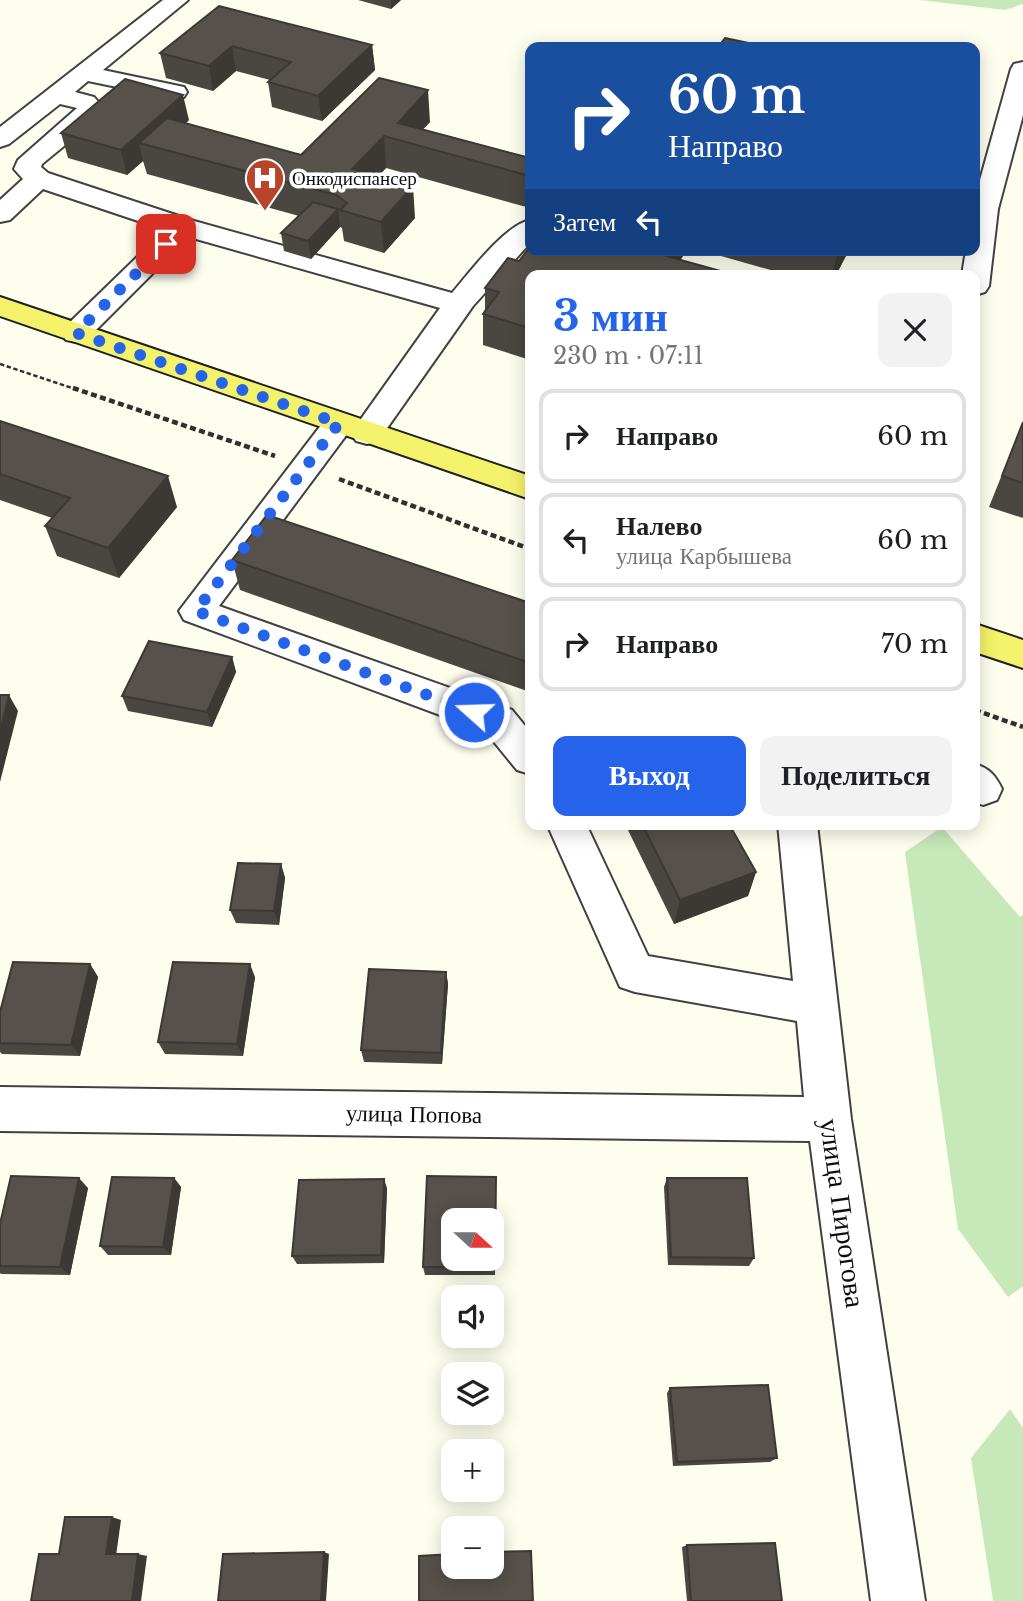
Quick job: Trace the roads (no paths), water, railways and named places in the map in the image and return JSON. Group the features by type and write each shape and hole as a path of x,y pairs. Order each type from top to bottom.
{"main road":[{"path":"0,306 525,486"},
{"path":"980,640 1023,654"}],"street":[{"path":"0,139 177,0"},
{"path":"979,270 985,209 1023,69"},
{"path":"83,73 175,92"},
{"path":"55,96 85,102 90,107 83,118 31,160 27,169 40,179 184,227 458,304"},
{"path":"0,214 40,179"},
{"path":"76,333 184,227"},
{"path":"525,232 506,248 353,428 306,467 196,611 499,721 525,753"},
{"path":"569,830 635,973 818,1005"},
{"name":"улица Пирогова","path":"798,830 829,1119 898,1601"},
{"name":"улица Попова","path":"0,1109 829,1119"}],"place":[{"name":"Онкодиспансер","path":"265,212"}]}
